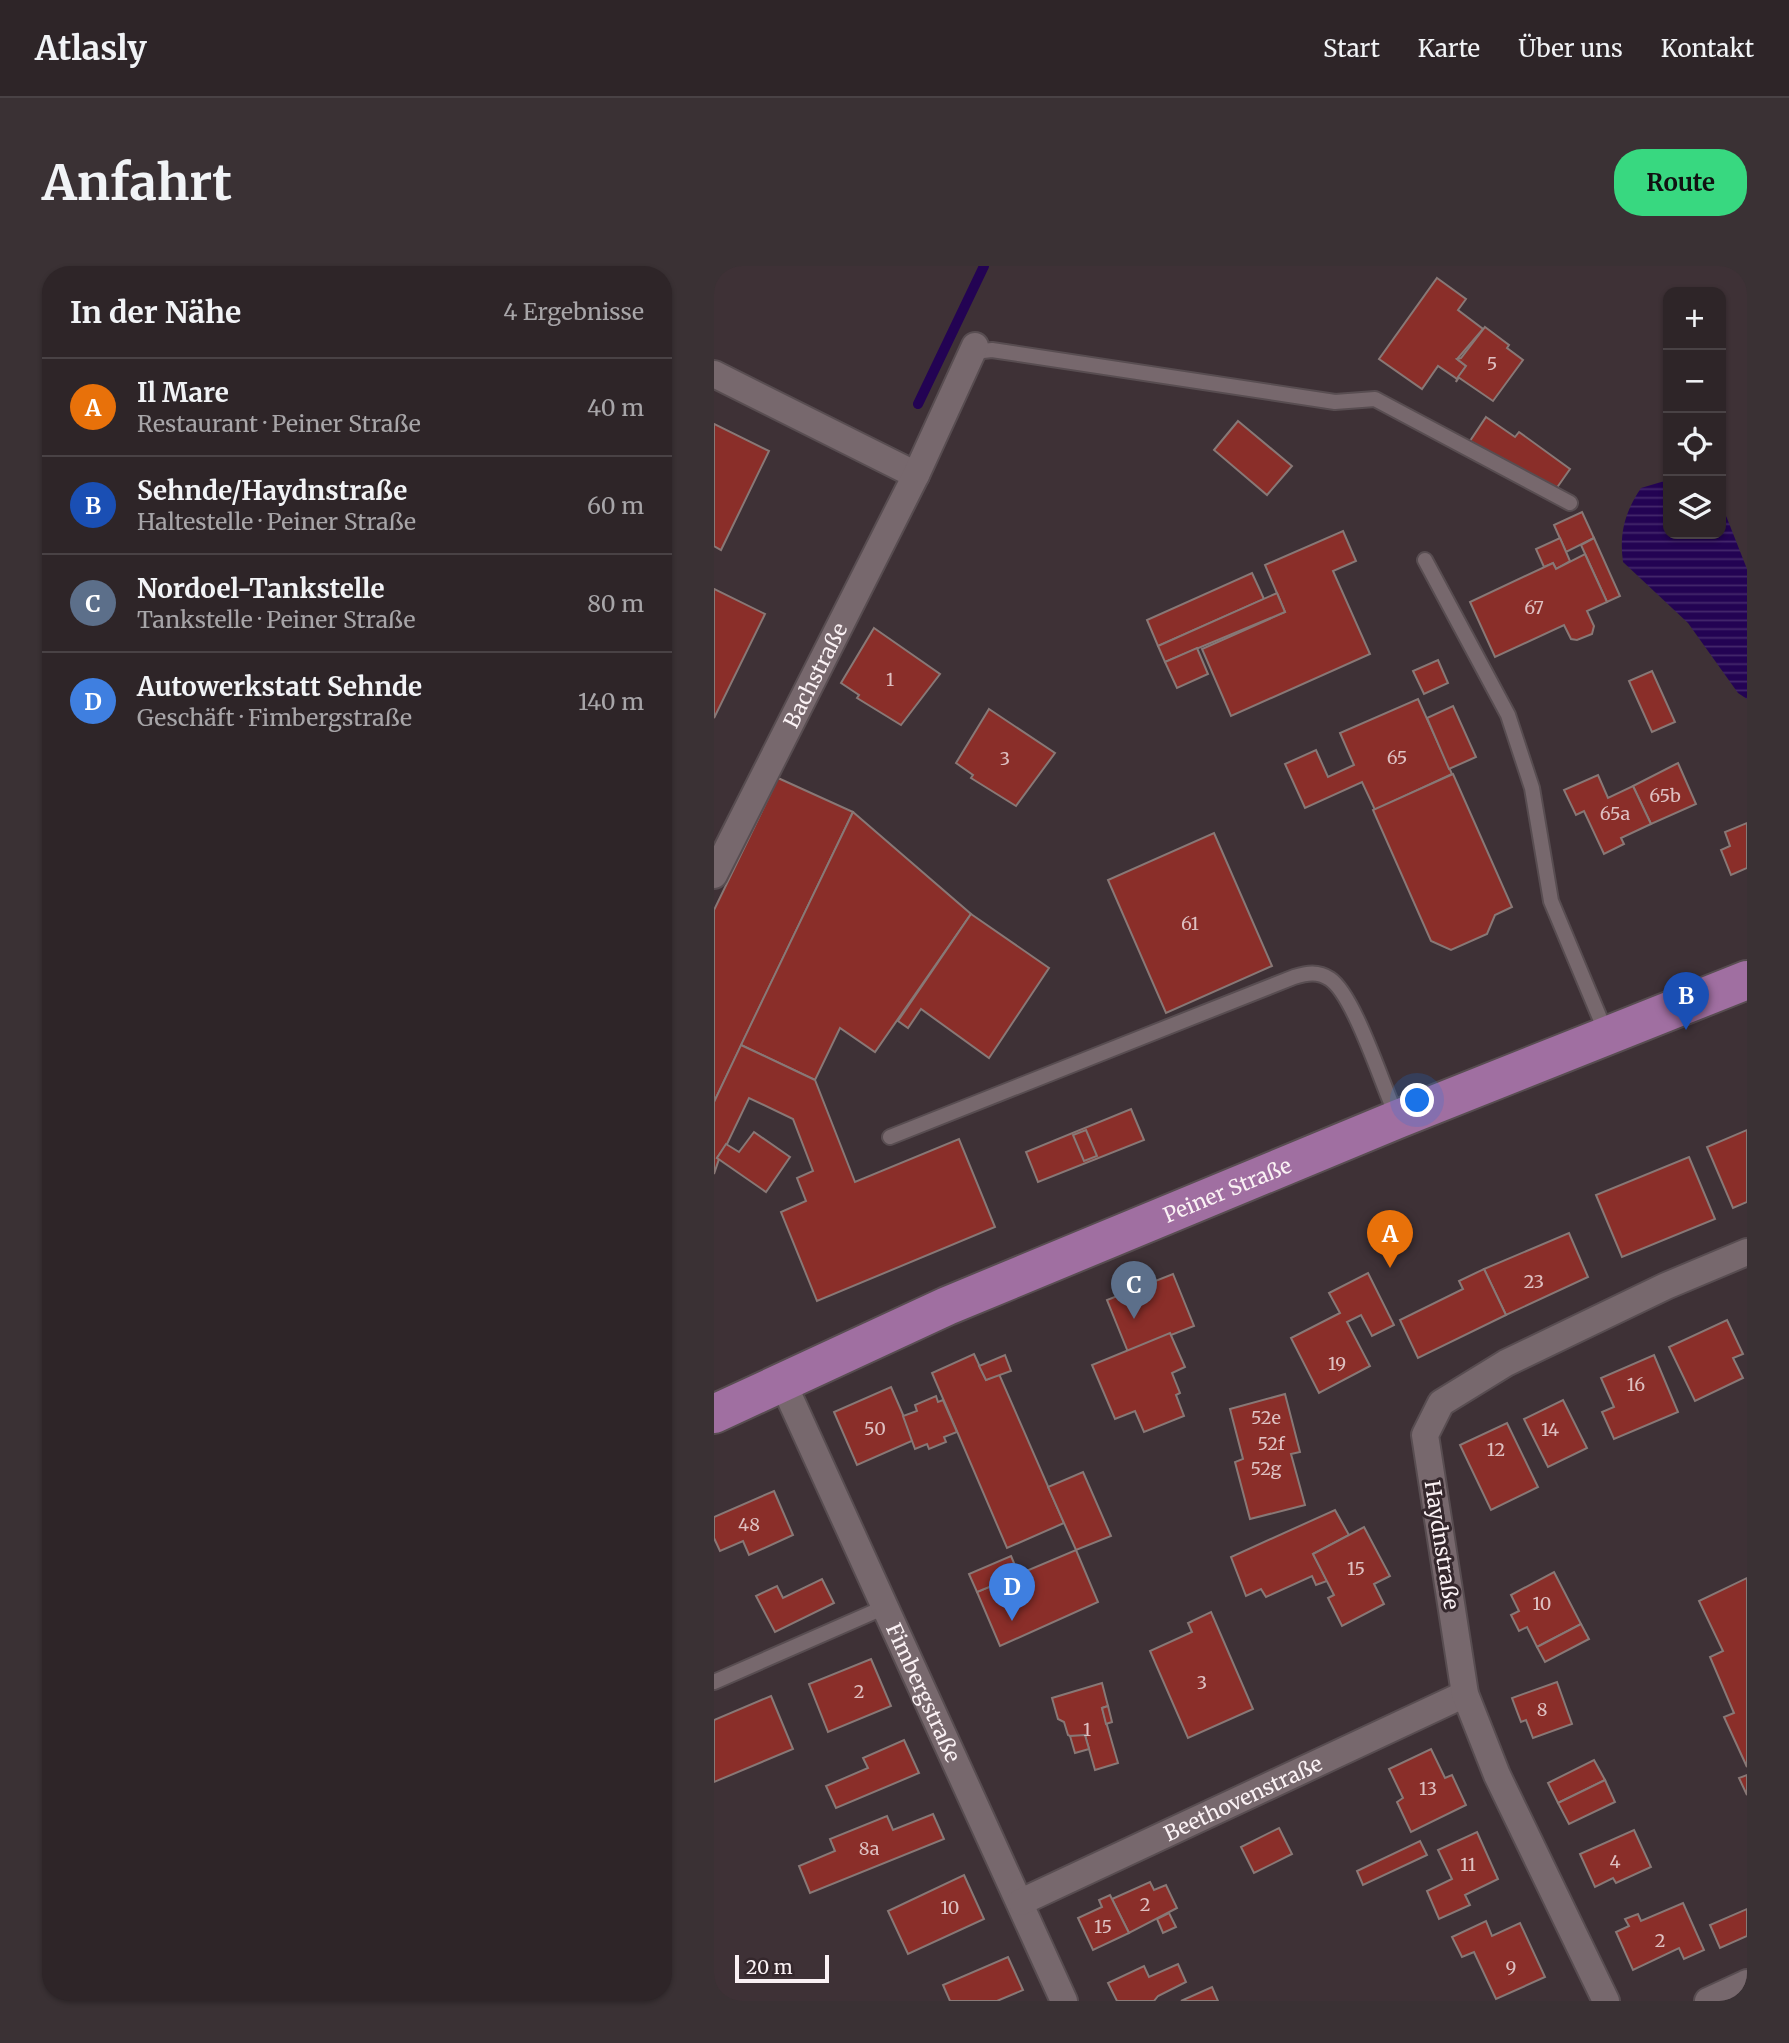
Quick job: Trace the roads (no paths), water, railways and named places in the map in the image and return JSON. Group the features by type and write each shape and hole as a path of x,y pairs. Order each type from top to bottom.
{"main road":[{"name":"Peiner Straße","path":"714,1414 947,1307 1398,1119 1747,979"}],"street":[{"name":"Bachstraße","path":"714,875 916,475 975,349"},
{"path":"714,374 916,475"},
{"name":"Haydnstraße","path":"1606,2001 1497,1775 1465,1694 1425,1435 1441,1403 1506,1363 1666,1286 1747,1252"},
{"name":"Fimbergstraße","path":"783,1383 1064,2001"},
{"name":"Beethovenstraße","path":"1021,1902 1465,1694"},
{"path":"1708,2001 1747,1983"}],"lane":[{"path":"975,349 1335,402 1375,399 1570,503"},
{"path":"1425,560 1508,715 1532,788 1551,901 1607,1035"},
{"path":"891,1137 1294,977 1314,973 1332,981 1346,998 1398,1119"},
{"path":"714,1682 885,1607"}],"waterway":[{"path":"918,404 984,266"}],"place":[{"name":"Sehnde/Haydnstraße","path":"1686,1030"},
{"name":"Il Mare","path":"1390,1268"},
{"name":"Nordoel-Tankstelle","path":"1134,1319"},
{"name":"Autowerkstatt Sehnde","path":"1012,1621"}]}
